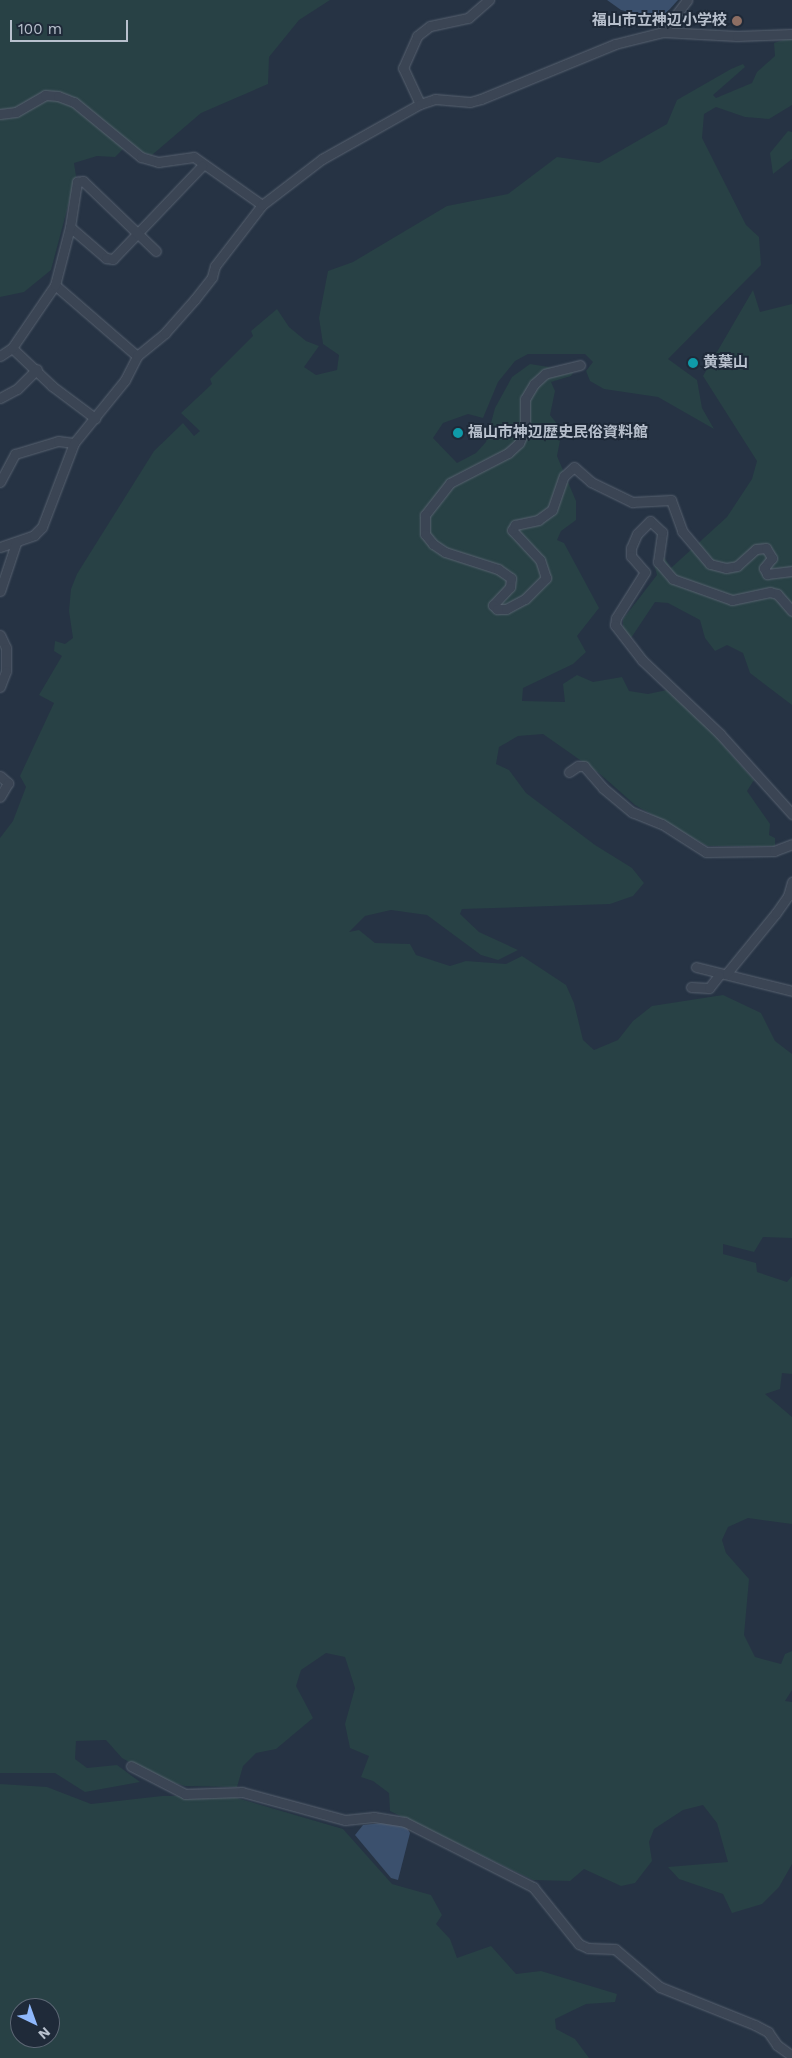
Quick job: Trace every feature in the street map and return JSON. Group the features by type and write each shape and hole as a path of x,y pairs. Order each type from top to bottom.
{"street":[{"path":"420,104 403,68 417,36 430,26 468,18 489,0"},
{"path":"663,32 687,0"},
{"path":"0,547 16,543 38,532 47,519 74,443 125,380 137,356 165,333 195,300 212,277 215,266 262,205 322,159 420,104 435,100 470,102 481,99 615,44 663,32 737,36 792,34"},
{"path":"0,114 16,112 45,95 58,96 74,102 140,157 158,162 189,156 202,166 228,179 262,205"},
{"path":"70,227 106,258 114,259 202,166"},
{"path":"0,356 12,348 54,285 70,227 77,182 82,182 156,251"},
{"path":"54,285 137,356"},
{"path":"12,348 37,369 52,386 95,418"},
{"path":"580,364 545,374 534,384 525,399 525,430 519,443 508,453 450,483 425,514 425,534 433,544 444,552 498,569 511,578 510,587 493,605 497,609 506,609 525,599 546,578 540,560 512,530 515,525 538,520 552,510 564,476 574,467 591,482 632,502 671,500 682,531 710,564 726,568 737,566 756,549 766,548 772,558 764,568 767,574 792,571"},
{"path":"0,398 17,388 37,369"},
{"path":"0,482 14,454 58,441 74,443"},
{"path":"792,611 777,594 770,592 732,600 673,579 658,562 662,532 650,521 636,534 631,548 631,556 645,572 616,618 615,625 616,630 649,668 720,734 792,814"},
{"path":"0,591 16,543"},
{"path":"0,635 6,648 6,670 0,687"},
{"path":"570,772 578,766 584,766 602,788 632,812 662,824 706,852 774,851 792,844"},
{"path":"0,776 8,783 0,797"},
{"path":"692,987 709,988 723,974 776,913 788,896 792,882"},
{"path":"696,967 792,991"},
{"path":"131,1766 185,1794 242,1792 345,1820 374,1817 405,1822 533,1887 579,1944 588,1948 614,1949 660,1987 768,2032 777,2045 792,2056"}],"green space":[{"path":"0,0 330,0 299,20 269,57 268,84 201,113 152,155 140,152 74,101 48,92 13,110 0,111"},
{"path":"792,37 792,105 769,119 745,117 716,107 704,114 702,138 746,225 759,237 761,265 668,359 697,380 702,408 714,429 658,397 604,389 590,381 586,371 593,362 585,354 528,354 515,361 498,382 483,418 468,414 443,423 433,438 457,463 476,453 486,442 495,408 512,377 530,364 574,371 571,376 551,382 555,391 550,415 562,430 557,456 576,501 576,520 561,531 557,540 564,543 599,608 577,636 586,652 573,664 523,688 522,701 565,702 563,684 577,675 593,682 622,677 629,691 648,694 667,690 685,702 754,780 747,791 770,824 769,835 775,838 775,846 707,846 635,805 600,774 543,734 518,736 499,747 496,764 509,770 526,793 595,845 632,868 644,883 633,896 610,904 462,909 460,914 479,932 518,950 498,960 481,955 427,915 391,910 365,916 349,932 359,930 375,943 410,944 416,955 450,966 466,961 506,964 522,956 566,985 574,1003 583,1040 594,1050 618,1040 633,1021 652,1006 723,995 761,1013 775,1041 792,1054 792,1238 763,1237 754,1252 723,1244 723,1254 756,1263 757,1272 787,1282 792,1276 792,1374 782,1373 780,1389 765,1394 792,1417 792,1524 748,1518 728,1527 722,1540 726,1553 749,1579 744,1635 755,1657 781,1664 785,1654 792,1651 792,1690 785,1701 792,1702 792,1864 779,1887 762,1904 732,1913 723,1894 679,1879 668,1867 728,1862 717,1823 703,1805 683,1810 654,1829 649,1842 652,1861 635,1883 621,1886 584,1869 570,1881 533,1880 390,1811 389,1793 373,1781 361,1777 369,1756 350,1748 345,1724 355,1688 345,1657 326,1653 301,1670 296,1686 313,1718 276,1749 256,1753 243,1766 237,1787 185,1786 157,1778 122,1758 106,1740 76,1741 75,1759 87,1768 117,1765 140,1782 85,1792 55,1773 0,1773 0,838 13,821 26,787 20,776 54,703 39,695 62,656 54,651 55,641 65,644 73,638 69,611 71,589 77,574 154,451 183,423 194,436 200,431 181,413 212,384 210,379 253,336 251,331 277,309 289,327 306,341 319,346 304,367 316,375 337,370 339,355 323,344 319,318 328,271 353,262 447,206 508,194 557,157 599,163 667,124 677,100 731,69 743,64 745,67 713,95 716,98 752,83 757,72 775,56 774,43"},
{"path":"45,97 73,104 125,147 115,157 97,156 74,163 76,176 51,270 24,292 0,297 0,116"},
{"path":"788,131 792,132 792,159 773,174 770,153"},
{"path":"753,290 760,312 792,304 792,705 750,673 743,653 727,645 715,651 705,638 700,620 668,603 655,602 631,638 623,630 623,619 657,575 654,564 656,544 671,568 727,517 752,479 757,461 703,376"},
{"path":"0,1784 47,1787 91,1804 162,1796 230,1796 343,1829 392,1884 431,1895 442,1915 436,1924 450,1939 457,1958 491,1946 516,1974 541,1971 617,1994 615,2002 586,2004 555,2019 556,2029 575,2039 589,2058 0,2058"}],"water":[{"path":"607,0 678,0 660,20 621,10"},
{"path":"391,1822 407,1828 410,1833 398,1880 391,1878 355,1835 363,1825"}],"place":[{"name":"福山市立神辺小学校","path":"737,21"},
{"name":"黄葉山","path":"693,363"},
{"name":"福山市神辺歴史民俗資料館","path":"458,433"}]}
